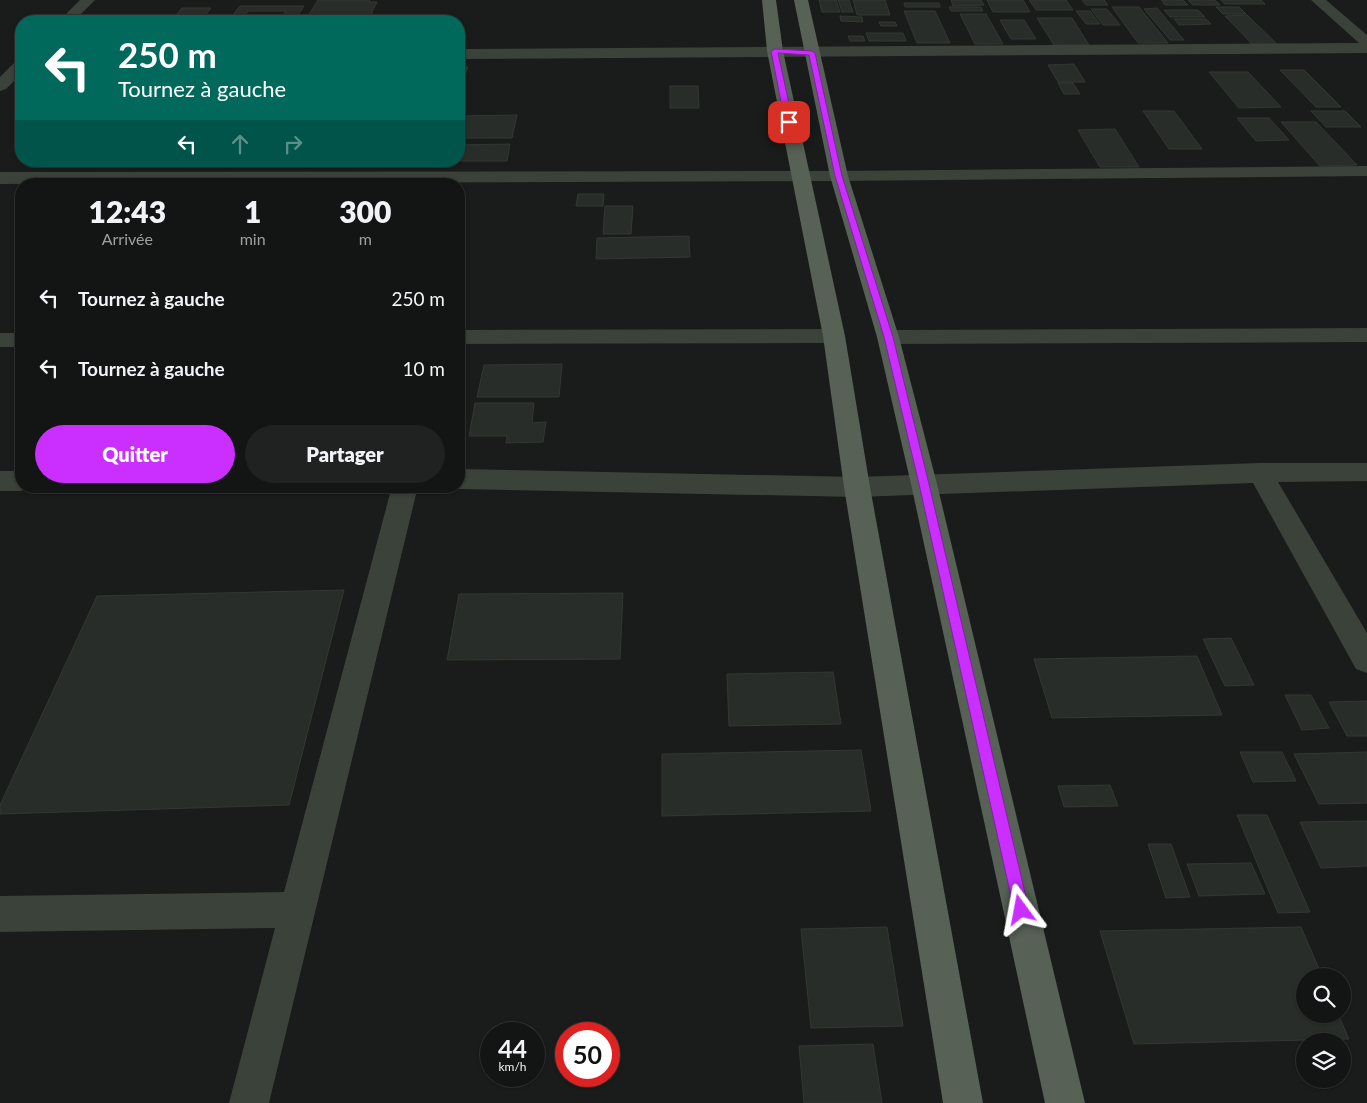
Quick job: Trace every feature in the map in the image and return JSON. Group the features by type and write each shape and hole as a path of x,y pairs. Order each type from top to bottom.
{"main road":[{"path":"770,0 775,51 834,336 857,487 963,1103"},
{"path":"801,0 838,176 888,337 924,484 1065,1103"}],"street":[{"path":"72,15 88,0"},
{"path":"1318,0 1367,43"},
{"path":"465,54 1367,48"},
{"path":"0,86 15,72"},
{"path":"0,178 838,176 1367,171"},
{"path":"888,337 1367,335"},
{"path":"465,338 834,336"},
{"path":"0,340 15,340"},
{"path":"465,479 857,487 1260,473 1367,472"},
{"path":"1260,473 1367,660"},
{"path":"0,481 15,481"},
{"path":"249,1103 403,493"},
{"path":"0,914 298,910"}],"building":[{"path":"318,0 370,0 369,2 377,2 370,15 309,15"},
{"path":"819,0 836,0 840,12 822,12"},
{"path":"838,0 849,0 853,12 842,12"},
{"path":"853,0 885,0 890,15 857,15"},
{"path":"951,0 981,0 984,5 953,6"},
{"path":"987,0 1023,0 1030,12 993,12"},
{"path":"1029,0 1066,0 1073,10 1036,10"},
{"path":"1082,0 1104,0 1108,5 1086,5"},
{"path":"1161,0 1183,0 1188,5 1165,5"},
{"path":"1188,0 1215,0 1220,5 1193,5"},
{"path":"1221,0 1261,0 1265,4 1225,4"},
{"path":"904,3 939,3 940,7 905,7"},
{"path":"240,6 304,6 298,15 283,15 286,11 248,11 245,15 233,15"},
{"path":"949,7 981,7 983,11 951,11"},
{"path":"1112,7 1139,7 1168,43 1138,43"},
{"path":"1216,7 1239,7 1246,14 1223,14"},
{"path":"182,8 211,8 206,15 176,15"},
{"path":"1157,8 1184,40 1170,40 1144,9"},
{"path":"1091,9 1107,9 1120,25 1103,25"},
{"path":"1164,10 1198,10 1205,17 1170,17"},
{"path":"904,11 935,11 950,43 917,43"},
{"path":"1076,11 1090,11 1100,24 1086,24"},
{"path":"960,14 986,14 1003,44 975,44"},
{"path":"1247,15 1277,44 1253,45 1225,16"},
{"path":"840,16 862,17 863,22 841,21"},
{"path":"1037,18 1072,18 1089,45 1054,45"},
{"path":"1174,19 1206,19 1211,24 1179,25"},
{"path":"1000,20 1024,20 1036,39 1011,39"},
{"path":"879,22 895,22 897,26 881,26"},
{"path":"866,33 903,33 906,41 869,41"},
{"path":"848,36 863,36 865,41 850,41"},
{"path":"1074,64 1085,82 1058,82 1048,65"},
{"path":"1280,70 1304,70 1341,107 1316,107"},
{"path":"1209,72 1248,72 1281,107 1239,108"},
{"path":"1058,83 1073,83 1080,94 1064,94"},
{"path":"670,86 698,86 699,108 670,108"},
{"path":"1143,111 1174,111 1202,149 1169,149"},
{"path":"1311,111 1345,111 1361,127 1326,127"},
{"path":"517,115 512,138 465,138 465,116"},
{"path":"1237,118 1269,118 1289,140 1256,141"},
{"path":"1281,122 1316,122 1357,165 1320,166"},
{"path":"1115,129 1139,167 1100,167 1078,130"},
{"path":"510,144 507,161 465,161 465,145"},
{"path":"578,194 604,194 603,206 576,206"},
{"path":"605,206 633,206 631,234 603,234"},
{"path":"689,236 690,257 596,259 597,238"},
{"path":"562,364 559,397 477,397 484,365"},
{"path":"475,403 534,403 532,423 546,422 543,442 506,443 507,436 469,436"},
{"path":"344,590 289,805 0,814 0,805 97,596"},
{"path":"623,593 620,659 447,660 459,594"},
{"path":"1231,638 1254,685 1225,686 1203,639"},
{"path":"1197,656 1222,715 1052,718 1034,659"},
{"path":"833,672 841,724 729,726 727,674"},
{"path":"1285,695 1311,695 1329,728 1302,730"},
{"path":"1367,701 1367,736 1347,736 1329,702"},
{"path":"861,750 871,811 662,816 662,754"},
{"path":"1240,752 1282,752 1296,781 1253,782"},
{"path":"1367,752 1367,803 1319,804 1294,754"},
{"path":"1110,785 1118,806 1064,807 1058,786"},
{"path":"1237,815 1267,815 1310,912 1278,913"},
{"path":"1367,821 1367,866 1321,868 1300,822"},
{"path":"1148,844 1171,844 1190,897 1166,898"},
{"path":"1251,863 1265,894 1199,896 1187,864"},
{"path":"887,927 903,1026 811,1028 801,929"},
{"path":"1301,927 1319,968 1296,968 1296,1023 1342,1023 1346,1033 1296,1033 1296,1040 1134,1044 1100,931"},
{"path":"873,1044 882,1103 804,1103 799,1046"}],"route":[{"path":"789,122 775,51 812,53 838,176 888,337 924,484 1021,910"}]}
